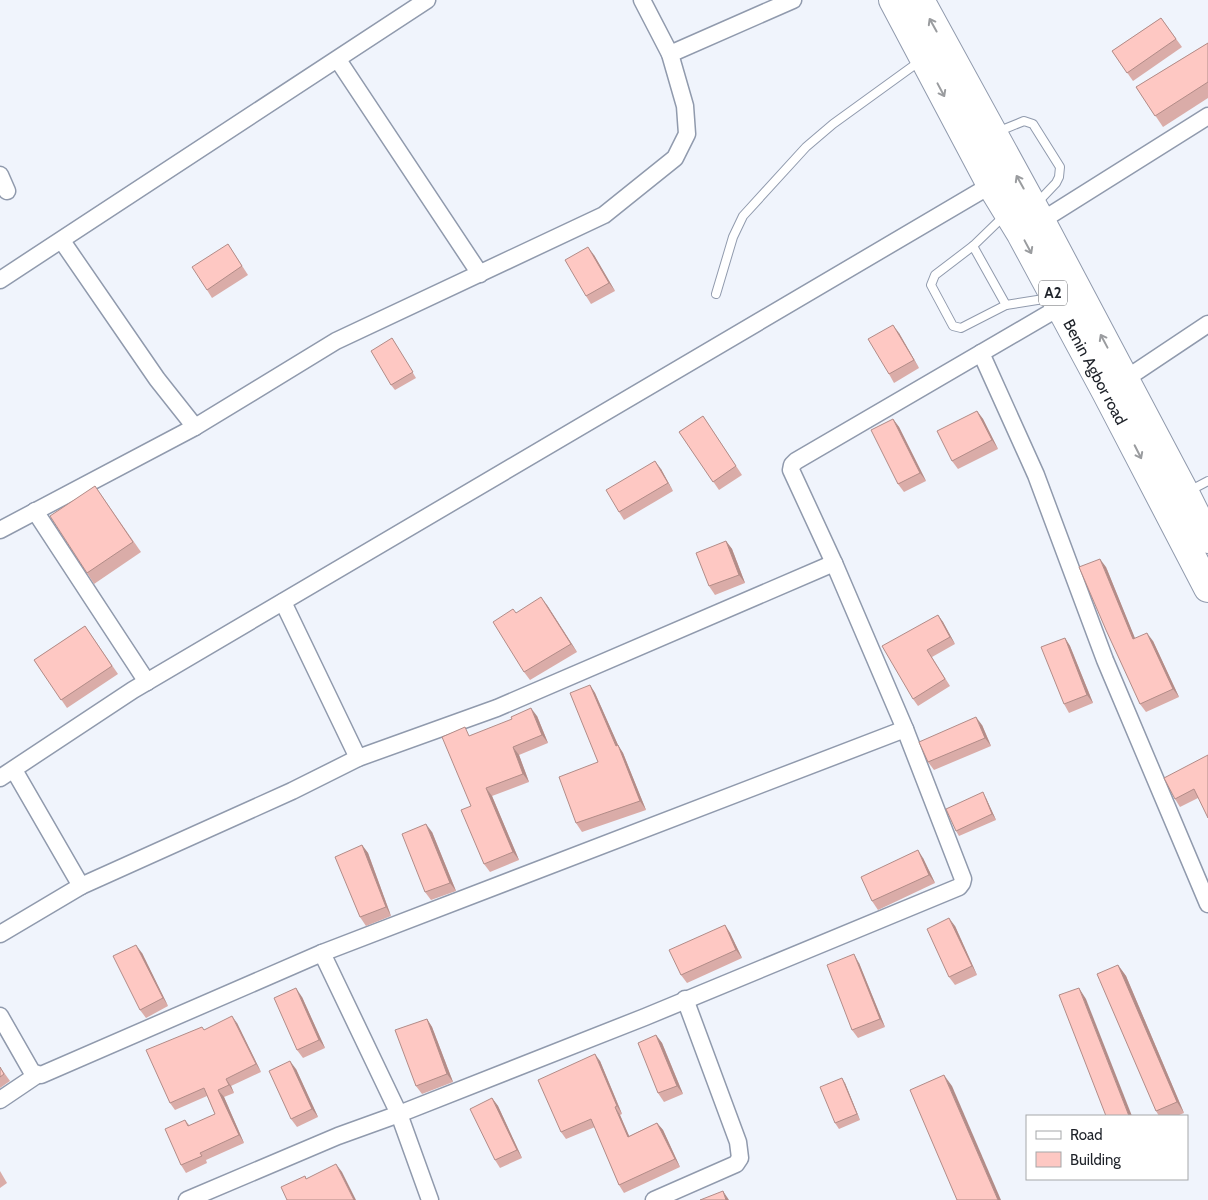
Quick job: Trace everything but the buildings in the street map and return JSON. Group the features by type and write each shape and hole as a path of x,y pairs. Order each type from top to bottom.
{"highway":[{"name":"Benin Agbor road","path":"893,0 992,185 1028,214 1124,380 1197,487 1207,537"},
{"name":"Benin Agbor road","path":"920,0 993,134 1028,214 1058,302 1208,588"}],"street":[{"path":"0,280 427,0"},
{"path":"0,530 195,427 336,341 604,214 676,158 687,134 685,106 670,54 642,0"},
{"path":"670,54 793,0"},
{"path":"338,60 480,274"},
{"path":"1028,214 1208,116"},
{"path":"0,175 7,191"},
{"path":"81,886 7,774 146,682 992,185"},
{"path":"62,241 157,379 195,427"},
{"path":"187,1200 338,1136 399,1114 685,1000 959,887 963,879 905,728 834,563 791,470 792,465 796,461 981,353 1058,302"},
{"path":"1124,380 1208,324"},
{"path":"981,353 1036,475 1105,660 1208,904"},
{"path":"35,511 146,682"},
{"path":"0,934 81,886 292,791 358,758 497,708 834,563"},
{"path":"284,602 358,758"},
{"path":"0,1100 37,1075 41,1075 322,953 905,728"},
{"path":"322,953 399,1114 430,1200"},
{"path":"654,1200 736,1164 740,1158 738,1142 685,1000"},
{"path":"0,1016 32,1072 37,1075"}],"lane":[{"path":"716,294 733,236 743,216 806,147 833,124 924,58"},
{"path":"993,134 1024,121 1034,124 1060,167 1059,177 1056,183 1028,214 973,246 935,275 931,285 953,326 961,328 1006,305 1058,302"},
{"path":"973,246 1006,305"}]}
